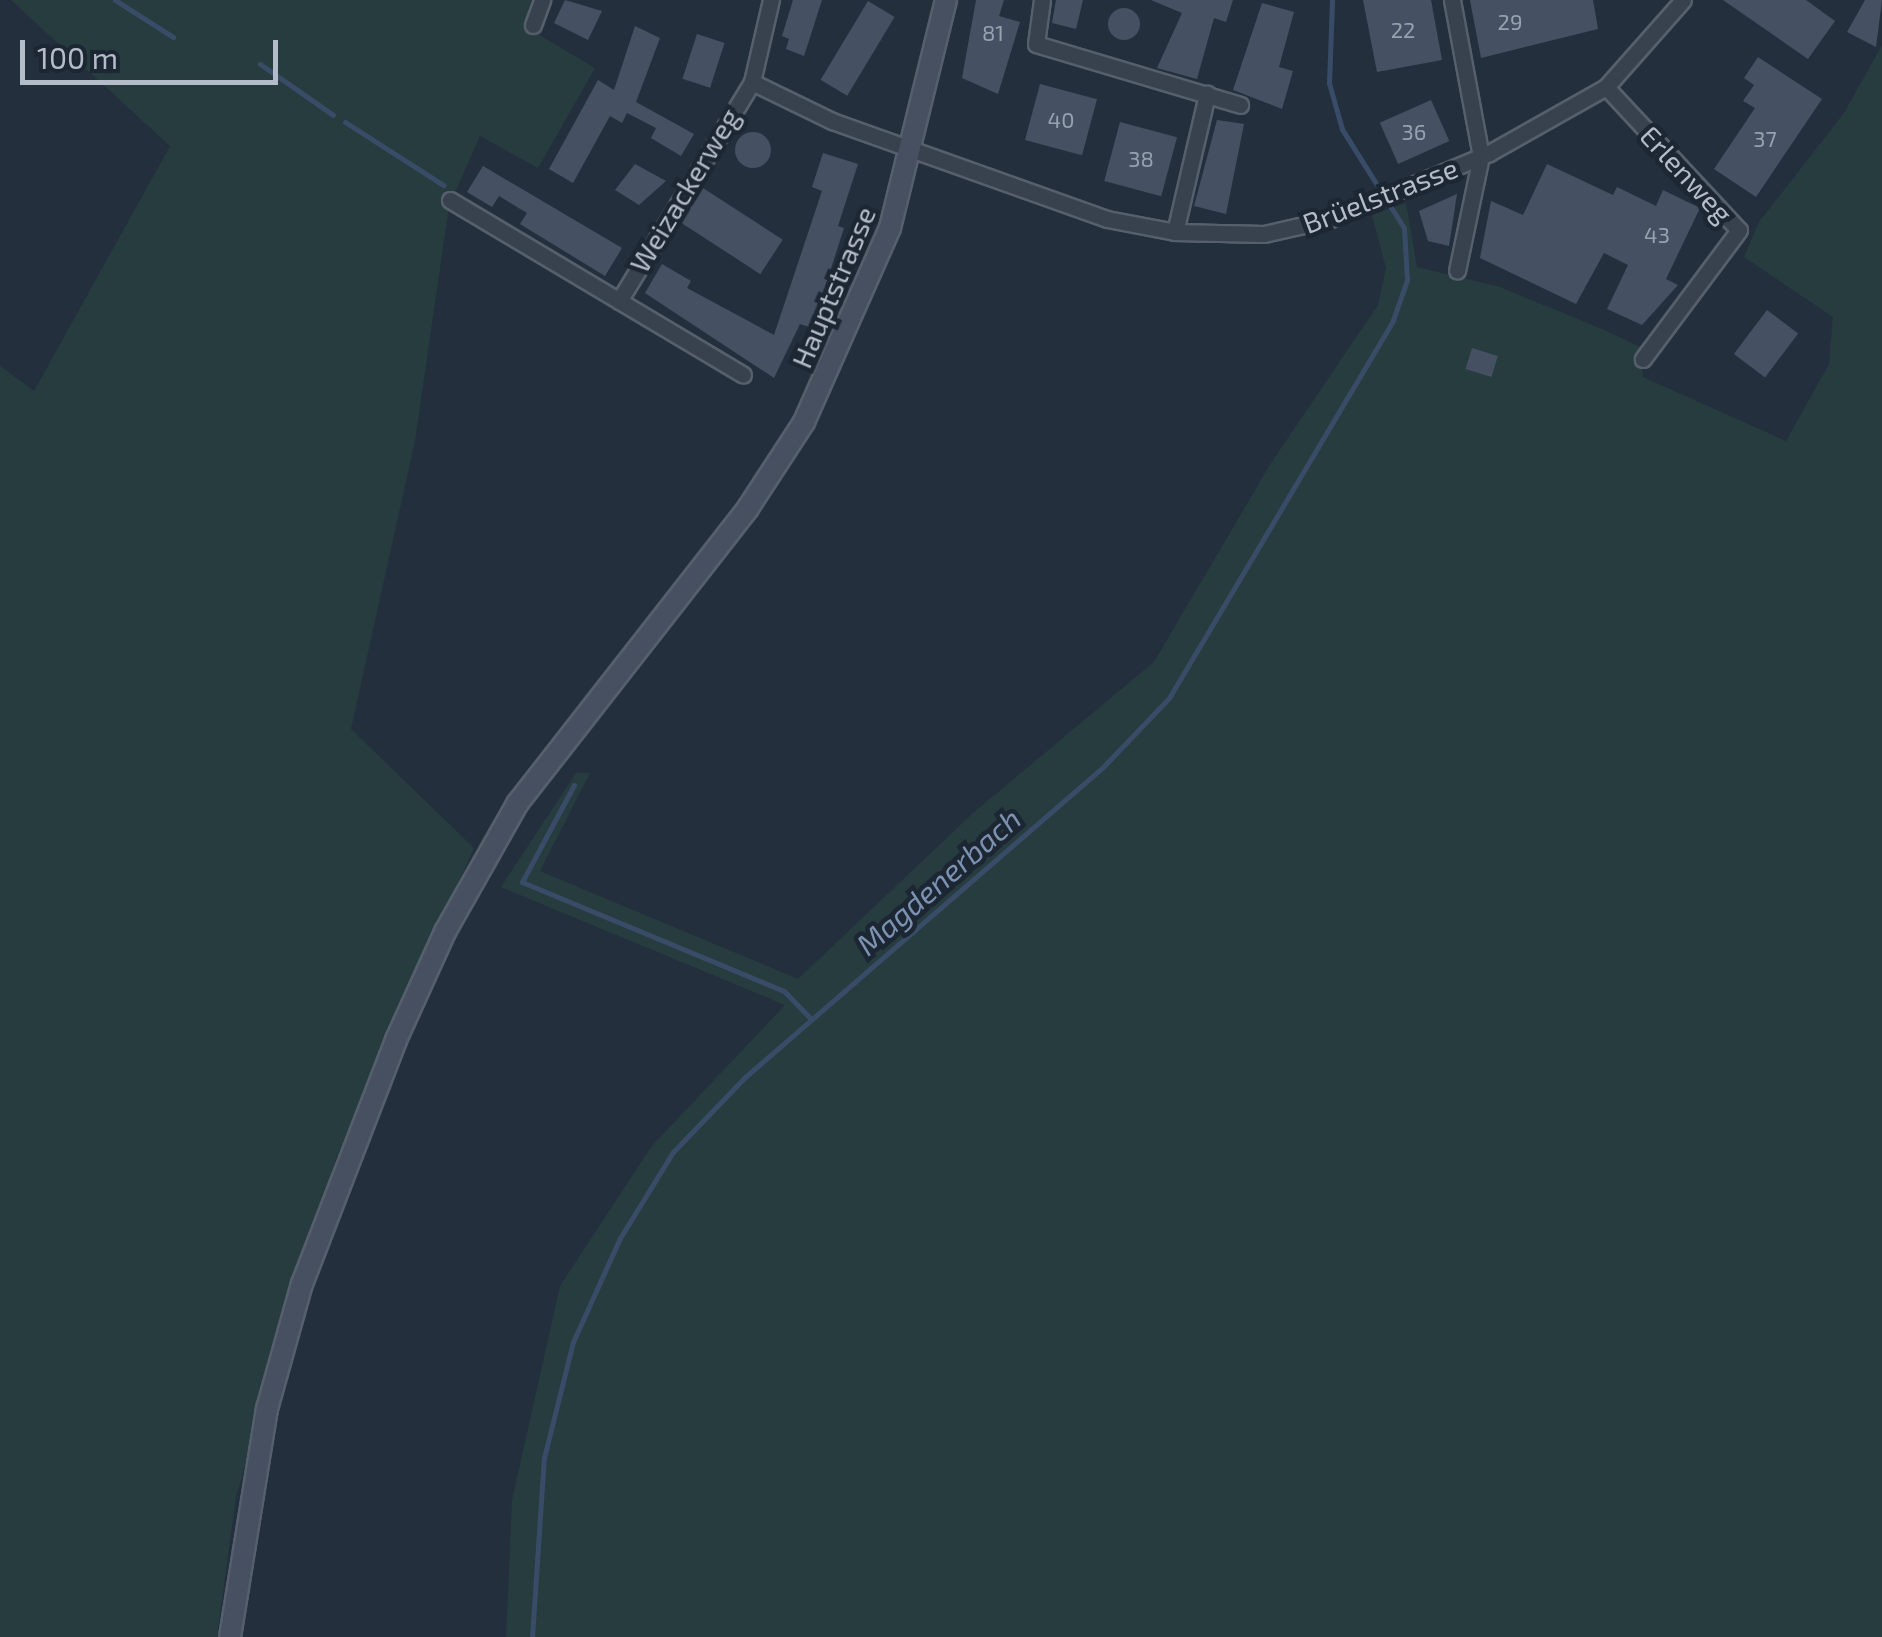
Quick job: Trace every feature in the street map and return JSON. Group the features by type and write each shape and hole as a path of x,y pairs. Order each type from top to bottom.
{"main road":[{"name":"Hauptstrasse","path":"230,1637 267,1410 302,1284 396,1040 444,932 518,804 704,566 804,422 866,290 913,150 946,0"}],"street":[{"path":"533,25 542,0"},
{"name":"Weizackerweg","path":"619,301 752,82 771,0"},
{"path":"1042,0 1036,44 1240,105"},
{"path":"1452,0 1482,156 1457,271"},
{"name":"Brüelstrasse","path":"913,150 1107,219 1175,232 1264,234 1369,204 1482,156 1606,87 1683,0"},
{"name":"Weizackerweg","path":"752,82 913,150"},
{"name":"Erlenweg","path":"1606,87 1739,230 1642,359"},
{"path":"1175,232 1207,94"},
{"name":"Weizackerweg","path":"450,200 744,375"}],"green space":[{"path":"11,0 531,0 524,26 595,68 538,168 480,136 449,206 415,441 351,729 474,848 335,1161 236,1497 217,1637 0,1637 0,366 34,391 170,146"},
{"path":"1882,45 1882,1637 506,1637 512,1500 560,1286 651,1147 785,1005 501,887 576,773 590,773 540,871 798,979 973,813 1154,662 1271,463 1378,305 1386,268 1372,215 1406,203 1417,267 1500,287 1602,329 1640,347 1643,377 1786,441 1829,364 1833,317 1744,257 1759,222 1844,113"}],"building":[{"path":"565,0 602,11 588,40 554,23"},
{"path":"793,0 822,0 804,56 786,49 789,39 782,36"},
{"path":"976,0 1004,0 999,16 1020,22 998,94 962,78"},
{"path":"1056,0 1083,0 1076,29 1052,23"},
{"path":"1151,0 1233,0 1226,22 1214,18 1197,79 1157,68 1182,13"},
{"path":"1363,0 1431,0 1442,60 1377,72"},
{"path":"1470,0 1593,0 1598,29 1481,58"},
{"path":"1723,0 1806,0 1835,21 1808,59"},
{"path":"1865,0 1882,0 1876,47 1847,32"},
{"path":"868,1 895,17 847,96 821,80"},
{"path":"1262,3 1294,12 1279,67 1293,71 1282,109 1233,90"},
{"path":"1124,8 1135,13 1140,24 1135,35 1124,40 1113,35 1108,24 1113,13"},
{"path":"635,26 660,38 636,102 694,134 681,156 651,138 656,128 627,113 622,123 610,116 573,183 549,169 598,80 614,90"},
{"path":"697,34 725,43 710,88 682,79"},
{"path":"1758,57 1822,99 1756,197 1714,169 1755,108 1743,101 1754,85 1744,78"},
{"path":"1040,84 1097,99 1082,155 1025,140"},
{"path":"1431,100 1449,141 1398,164 1380,123"},
{"path":"1217,120 1244,124 1226,214 1194,206"},
{"path":"1120,122 1177,137 1161,196 1104,181"},
{"path":"753,132 766,137 771,150 766,163 753,168 740,163 735,150 740,137"},
{"path":"823,153 858,164 838,226 844,228 812,328 800,324 774,378 645,293 662,264 691,281 687,288 774,335 822,191 812,187"},
{"path":"635,164 666,181 639,205 615,190"},
{"path":"1547,164 1613,195 1617,187 1656,206 1663,190 1700,208 1666,279 1678,285 1642,325 1607,309 1628,265 1604,253 1576,304 1480,258 1491,201 1523,215"},
{"path":"483,166 622,248 605,276 520,224 527,213 499,196 492,207 467,192"},
{"path":"703,188 783,240 760,274 681,222"},
{"path":"1457,194 1449,246 1428,241 1419,211"},
{"path":"1767,310 1798,333 1765,377 1734,354"},
{"path":"1472,348 1498,356 1491,377 1466,369"}],"waterway":[{"path":"115,0 173,37"},
{"name":"Magdenerbach","path":"532,1637 544,1458 573,1342 620,1238 673,1152 744,1078 1104,766 1169,698 1393,320 1407,280 1404,228 1342,129 1329,83 1332,0"},
{"path":"260,64 333,115"},
{"path":"345,122 443,185"},
{"path":"574,785 522,882 784,991 811,1019"}]}
